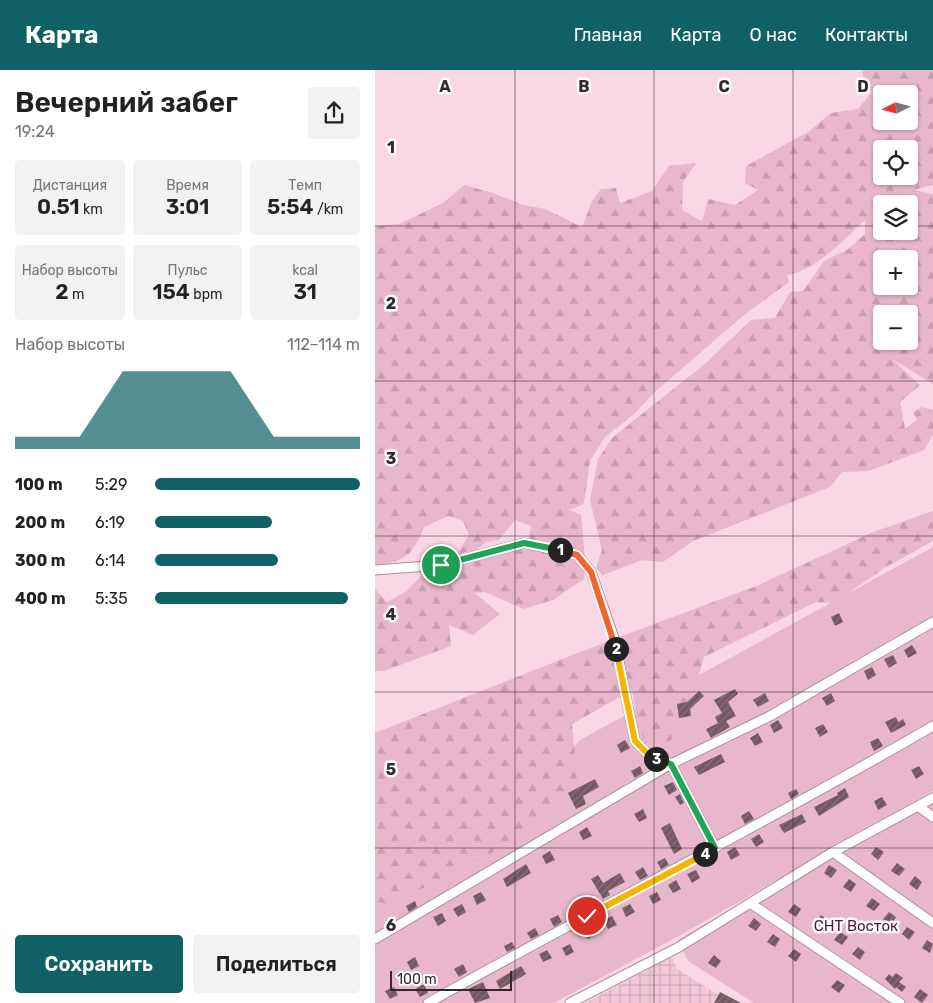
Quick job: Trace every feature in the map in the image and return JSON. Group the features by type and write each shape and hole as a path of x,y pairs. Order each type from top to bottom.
{"lane":[{"path":"375,570 441,565 524,543 577,555 591,572 614,638 635,741 651,757 671,764 715,848"},
{"path":"375,939 671,764 770,716 933,622"},
{"path":"428,1003 536,942 715,848 933,726"},
{"path":"570,1003 679,946 833,852 933,798"},
{"path":"918,806 933,817"},
{"path":"833,852 933,923"},
{"path":"750,903 900,1003"}],"shaded area":[{"path":"672,957 677,969 732,1003 585,1003"}],"green space":[{"path":"863,70 933,70 933,185 913,190 933,194 933,384 892,359 920,385 900,402 905,429 917,420 913,412 922,407 933,410 933,435 924,450 869,471 842,472 830,487 693,541 663,562 642,560 603,575 596,568 602,550 590,500 598,459 612,438 706,363 751,320 775,318 790,292 803,291 824,261 847,250 865,234 865,220 819,261 798,272 787,275 789,282 744,315 657,390 633,415 605,437 590,461 584,504 569,510 581,515 585,558 584,579 553,600 523,609 485,592 475,593 500,614 473,635 449,625 451,646 384,671 375,671 375,589 387,602 407,591 423,574 442,580 451,569 527,546 531,526 515,520 499,540 486,542 476,550 457,554 469,535 463,521 448,516 424,527 412,551 407,555 394,562 375,565 375,226 399,224 443,203 464,185 493,193 520,204 545,209 582,227 592,201 601,189 616,188 620,203 652,191 669,166 696,163 683,182 682,210 702,221 708,199 735,205 758,190 745,183 746,166 808,132 831,113 858,109 872,92 863,85"},
{"path":"933,511 933,541 886,567 834,603 816,602 704,657 686,718 669,743 651,745 639,732 632,690 572,724 577,777 539,829 390,905 375,901 375,733 603,643 759,585 871,533"},
{"path":"933,547 933,791 677,937 554,1003 375,1003 375,881 527,802 580,740"},
{"name":"СНТ Восток","path":"933,792 933,1003 754,1003 688,961 678,940"}],"building":[{"path":"839,613 843,622 835,626 831,617"},
{"path":"912,645 917,653 908,658 904,650"},
{"path":"893,655 897,663 889,668 884,659"},
{"path":"872,667 876,675 868,680 864,671"},
{"path":"735,689 738,694 728,702 736,716 726,721 730,727 711,738 706,729 718,723 715,717 722,713 714,700"},
{"path":"699,691 704,696 690,709 691,716 679,718 677,704 687,702"},
{"path":"765,693 769,701 758,707 753,700"},
{"path":"831,693 835,701 827,706 822,698"},
{"path":"896,717 898,722 903,719 906,725 891,733 885,722"},
{"path":"778,720 783,728 774,733 770,725"},
{"path":"823,724 828,732 820,737 815,728"},
{"path":"758,733 763,742 755,746 750,738"},
{"path":"878,738 883,746 874,751 870,742"},
{"path":"625,740 630,748 621,753 617,745"},
{"path":"721,754 725,762 699,775 694,767"},
{"path":"640,766 643,773 635,778 631,771"},
{"path":"919,766 924,774 916,779 911,770"},
{"path":"595,779 599,787 583,796 586,804 576,809 568,793"},
{"path":"673,782 677,790 669,795 664,786"},
{"path":"845,788 849,797 819,816 814,807 838,795 837,793"},
{"path":"796,789 799,794 791,799 788,793"},
{"path":"680,794 684,803 680,805 675,797"},
{"path":"882,797 887,805 878,810 874,801"},
{"path":"643,809 647,818 639,822 634,814"},
{"path":"749,811 754,819 745,824 741,816"},
{"path":"802,814 806,822 784,833 779,825"},
{"path":"670,823 682,849 674,854 661,828"},
{"path":"587,827 592,836 583,840 579,832"},
{"path":"759,834 764,842 756,847 751,839"},
{"path":"735,847 740,855 731,860 727,852"},
{"path":"876,847 884,852 878,860 871,854"},
{"path":"550,851 555,860 546,864 542,856"},
{"path":"665,858 669,865 661,869 657,862"},
{"path":"897,863 905,869 899,876 891,871"},
{"path":"526,864 531,873 507,887 503,879"},
{"path":"829,865 837,870 831,878 824,873"},
{"path":"643,867 648,876 640,880 635,872"},
{"path":"696,870 700,878 692,883 687,874"},
{"path":"620,873 625,882 608,891 610,895 603,899 591,879 598,875 603,883"},
{"path":"915,876 922,882 917,890 909,884"},
{"path":"849,879 856,884 851,892 843,887"},
{"path":"676,880 681,889 673,893 668,885"},
{"path":"481,892 486,900 477,905 473,896"},
{"path":"657,892 661,900 653,904 649,896"},
{"path":"872,898 880,904 874,911 866,906"},
{"path":"415,901 417,907 409,912 406,906"},
{"path":"581,902 585,910 577,914 573,907"},
{"path":"462,904 466,912 458,917 453,909"},
{"path":"630,904 635,912 626,917 622,908"},
{"path":"794,904 801,909 796,917 788,912"},
{"path":"889,912 896,917 891,925 883,919"},
{"path":"442,913 446,921 438,926 433,917"},
{"path":"558,915 562,922 554,927 550,919"},
{"path":"821,915 829,921 823,929 815,923"},
{"path":"612,916 617,925 608,929 604,920"},
{"path":"754,918 761,924 756,931 748,926"},
{"path":"591,926 596,934 588,939 583,931"},
{"path":"907,927 915,932 909,940 902,934"},
{"path":"535,928 539,935 531,939 527,933"},
{"path":"840,932 848,937 842,945 834,940"},
{"path":"773,934 780,939 775,947 767,942"},
{"path":"927,940 933,944 930,953 922,948"},
{"path":"512,942 515,948 507,952 504,946"},
{"path":"570,944 574,952 566,956 562,948"},
{"path":"858,947 865,952 860,960 852,954"},
{"path":"794,949 801,954 796,962 788,956"},
{"path":"547,950 552,958 543,962 539,954"},
{"path":"714,955 721,961 716,968 708,963"},
{"path":"415,957 419,966 411,970 407,962"},
{"path":"463,964 467,972 459,977 454,969"},
{"path":"521,966 526,974 500,989 496,981"},
{"path":"896,973 903,978 899,982 906,987 902,992 896,987 895,989 885,979 889,974 892,977"},
{"path":"837,980 845,985 839,993 831,987"},
{"path":"483,982 490,998 475,1003 468,989"},
{"path":"424,984 428,993 420,997 415,989"},
{"path":"394,987 398,995 390,999 385,991"},
{"path":"920,989 928,995 922,1003 914,997"},
{"path":"720,992 741,1003 714,1003"}],"route":[{"path":"441,565 524,543 554,548 577,555 591,572 614,638 635,741 651,757 671,764 715,848 587,916"}]}
